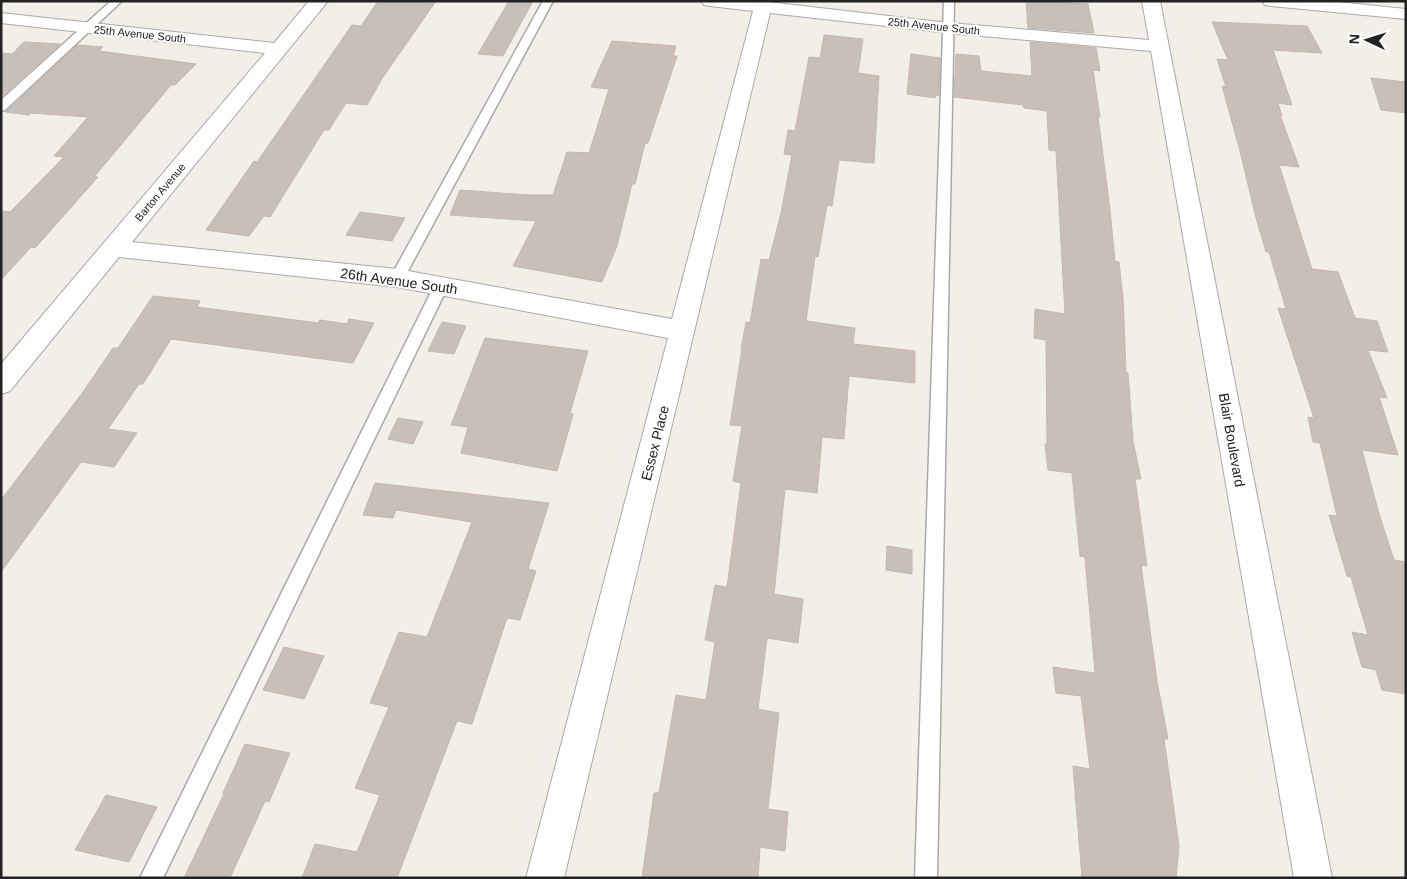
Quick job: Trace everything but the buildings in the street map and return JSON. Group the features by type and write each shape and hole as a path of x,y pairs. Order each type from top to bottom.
{"street":[{"name":"Barton Avenue","path":"1,383 319,1"},
{"name":"25th Avenue South","path":"710,1 949,28 1159,46"},
{"name":"Blair Boulevard","path":"1151,1 1313,878"},
{"path":"1272,1 1406,14"},
{"name":"Essex Place","path":"545,878 764,7"},
{"name":"25th Avenue South","path":"1,18 278,49"},
{"name":"26th Avenue South","path":"114,248 397,278 683,331"}],"lane":[{"path":"1,107 117,1"},
{"path":"397,278 548,1"},
{"path":"926,878 949,1"},
{"path":"151,878 441,286"}]}
